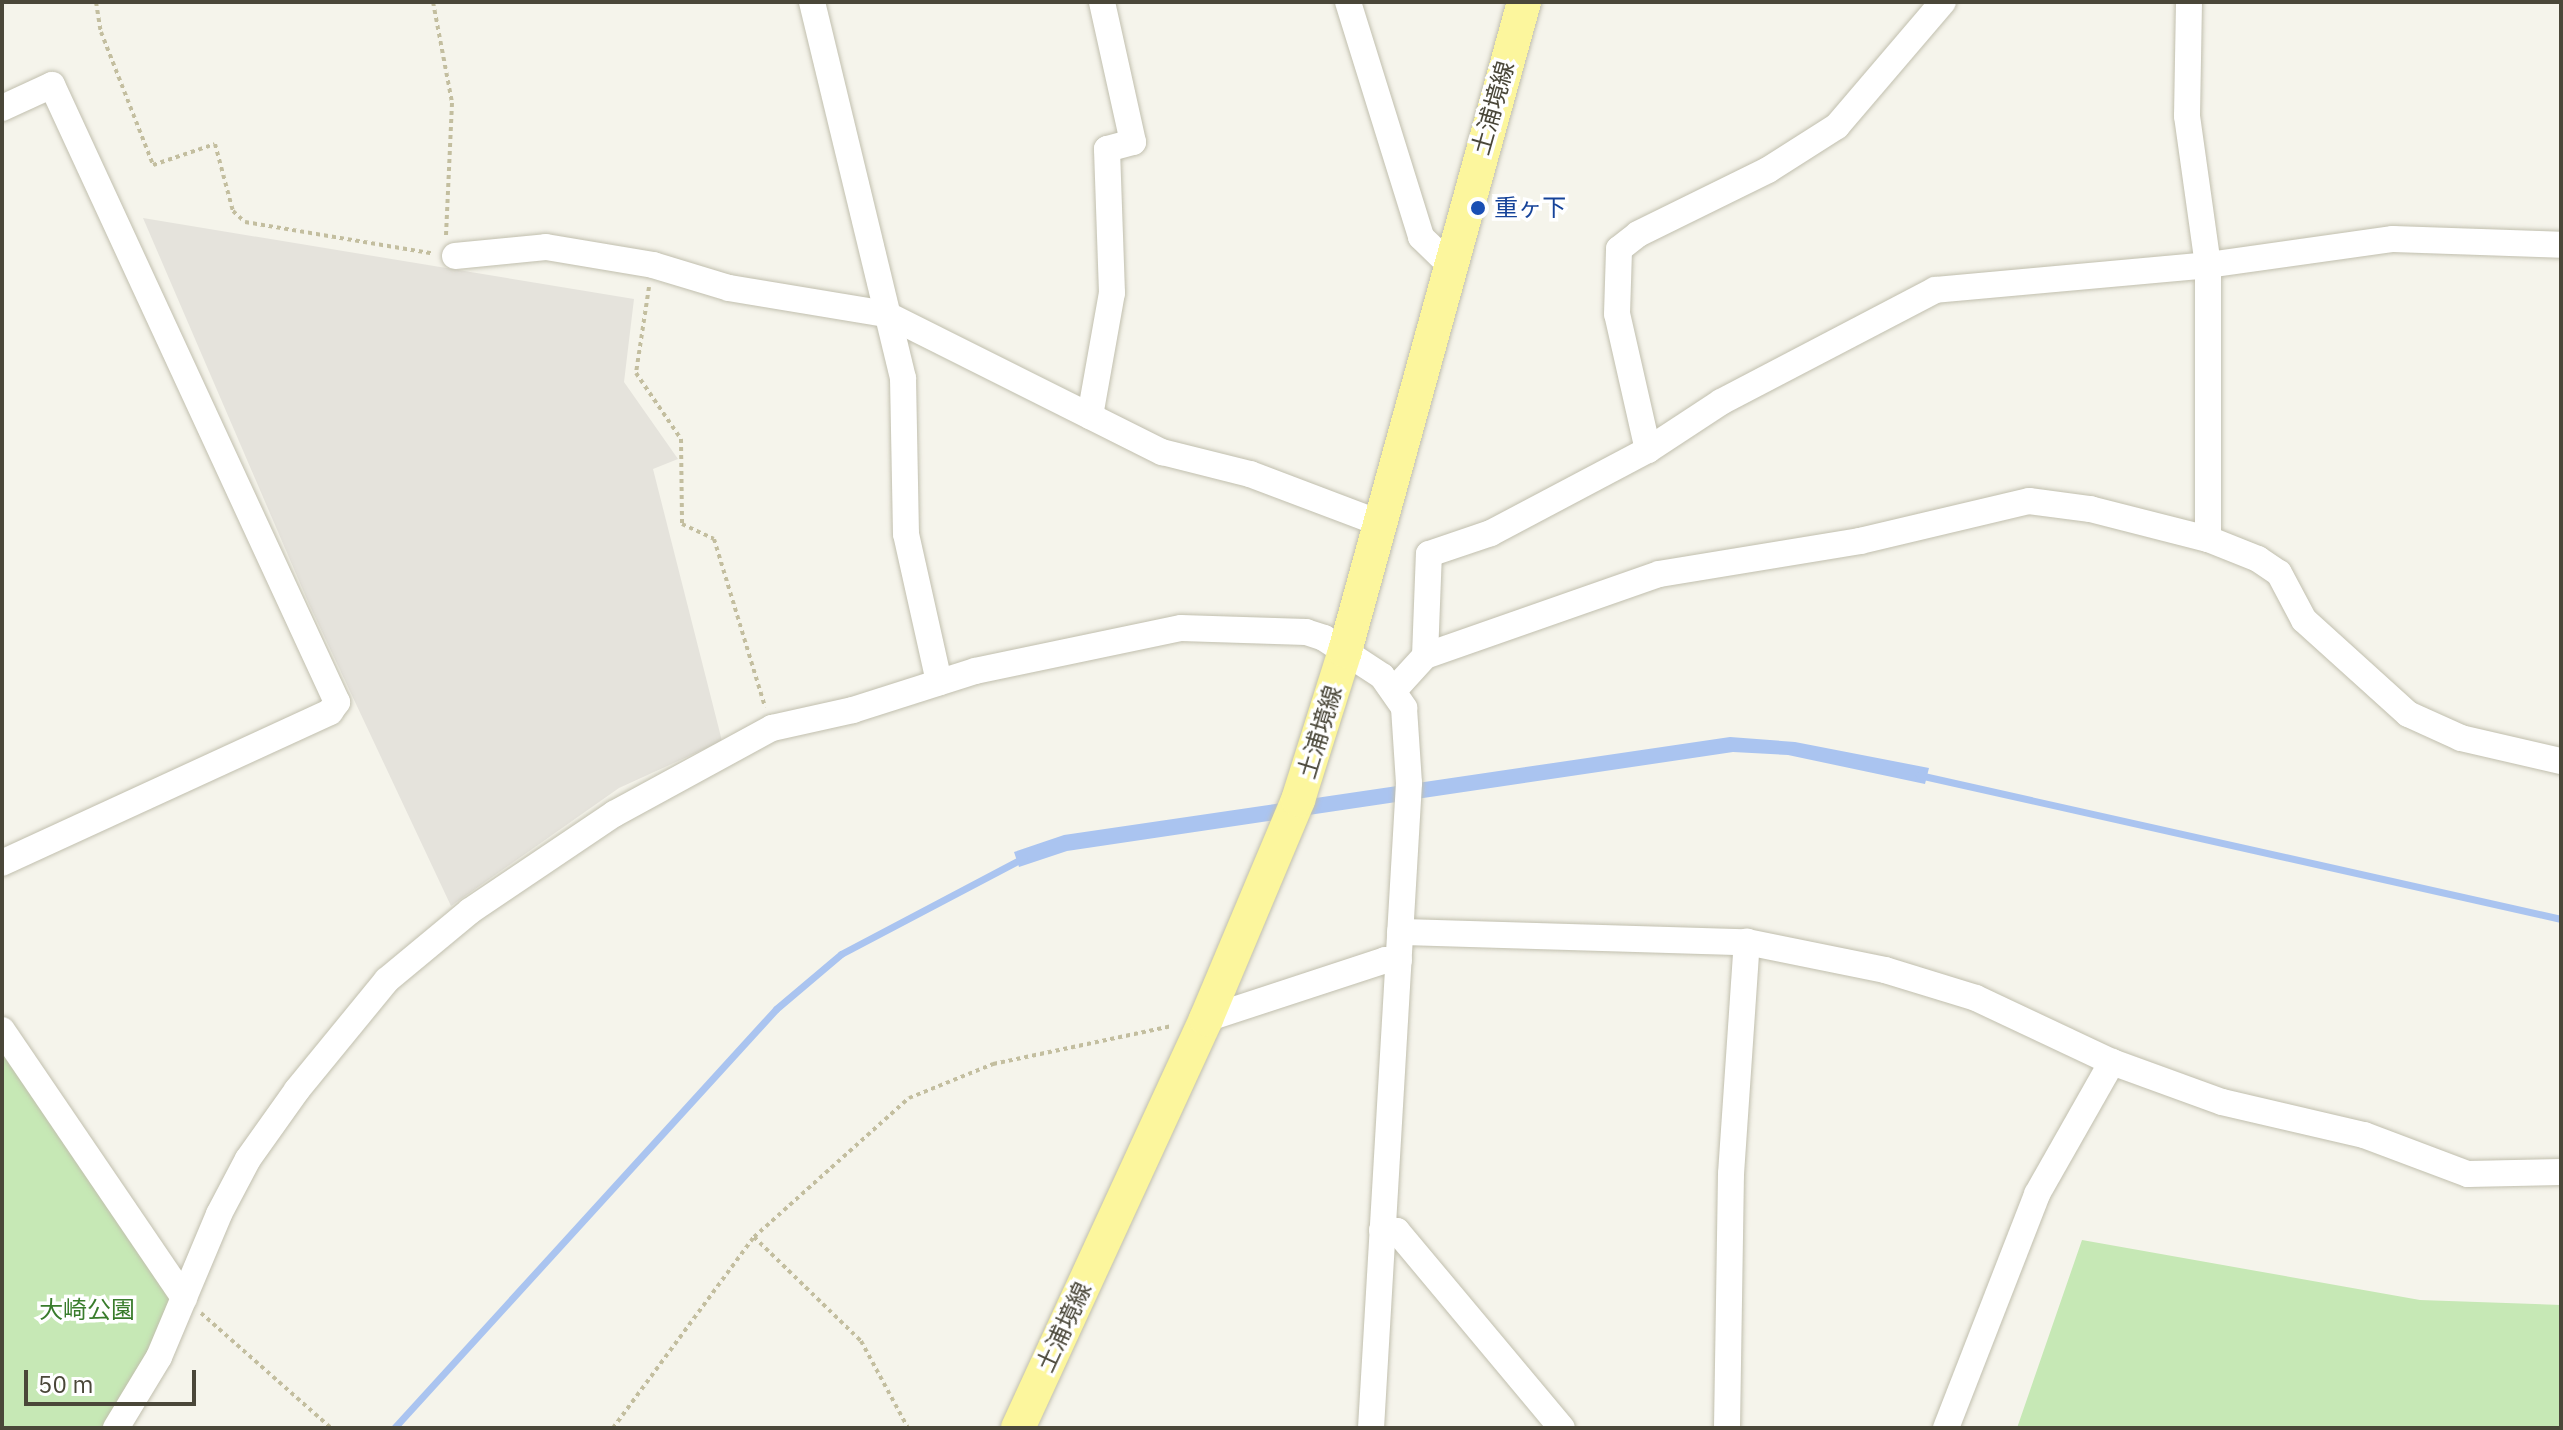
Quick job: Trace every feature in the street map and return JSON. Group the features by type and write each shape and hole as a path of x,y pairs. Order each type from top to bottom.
{"main road":[{"name":"土浦境線","path":"1018,1428 1206,1019 1298,800 1345,651 1377,522 1524,2"}],"street":[{"path":"812,2 903,378 906,534 939,682"},
{"path":"1090,416 1112,293 1107,149 1133,142 1102,2"},
{"path":"1348,2 1421,237 1449,264"},
{"path":"1648,450 1617,314 1619,249 1638,234 1768,170 1837,126 1943,2"},
{"path":"2189,2 2187,116 2208,265 2208,539"},
{"path":"2,108 52,85 337,702 330,712 2,863"},
{"path":"1425,656 1429,554 1491,533 1648,450 1721,402 1935,290 2208,265 2393,239 2561,245"},
{"path":"450,255 546,247 653,265 729,288 886,314 1162,452 1250,474 1377,522"},
{"path":"1395,689 1425,656 1659,574 1860,541 2029,501 2090,509 2208,539 2279,573 2304,620 2408,714 2461,738 2561,761"},
{"path":"116,1428 152,1370 219,1214 248,1159 297,1090 387,980 533,866 614,814 772,728 853,710 939,682 1181,628 1306,632 1345,651 1395,689 1409,736 1371,1428"},
{"path":"1400,932 1747,942 1885,970 1976,998 2112,1062 2222,1102 2364,1135 2468,1174 2561,1172"},
{"path":"1727,1428 1731,1174 1747,942"},
{"path":"1206,1019 1385,960 1399,960"},
{"path":"2,1030 184,1298"},
{"path":"1946,1428 2037,1194 2112,1062"},
{"path":"1382,1230 1397,1231 1562,1428"}],"path":[{"path":"96,2 101,32 153,165 215,144 233,211 245,222 450,255 452,103 433,2"},
{"path":"653,265 636,373 681,439 682,524 714,539 772,728"},
{"path":"613,1428 754,1237 909,1098 993,1064 1206,1019"},
{"path":"754,1237 861,1341 908,1428"},
{"path":"184,1298 331,1428"}],"shaded area":[{"path":"143,218 634,299 624,382 678,459 653,469 722,741 619,788 451,906 309,604"}],"green space":[{"name":"大崎公園","path":"2,1030 184,1298 116,1428 2,1428"},
{"path":"2082,1240 2420,1300 2561,1305 2561,1428 2017,1428"}],"water":[{"path":"1730,737 1795,742 1929,768 1925,784 1788,755 1733,752 1067,851 1019,867 1014,852 1064,835"}],"waterway":[{"path":"1919,775 2561,919"},
{"path":"394,1428 776,1009 841,954 1023,858"}],"place":[{"name":"重ヶ下","path":"1478,208"}]}
